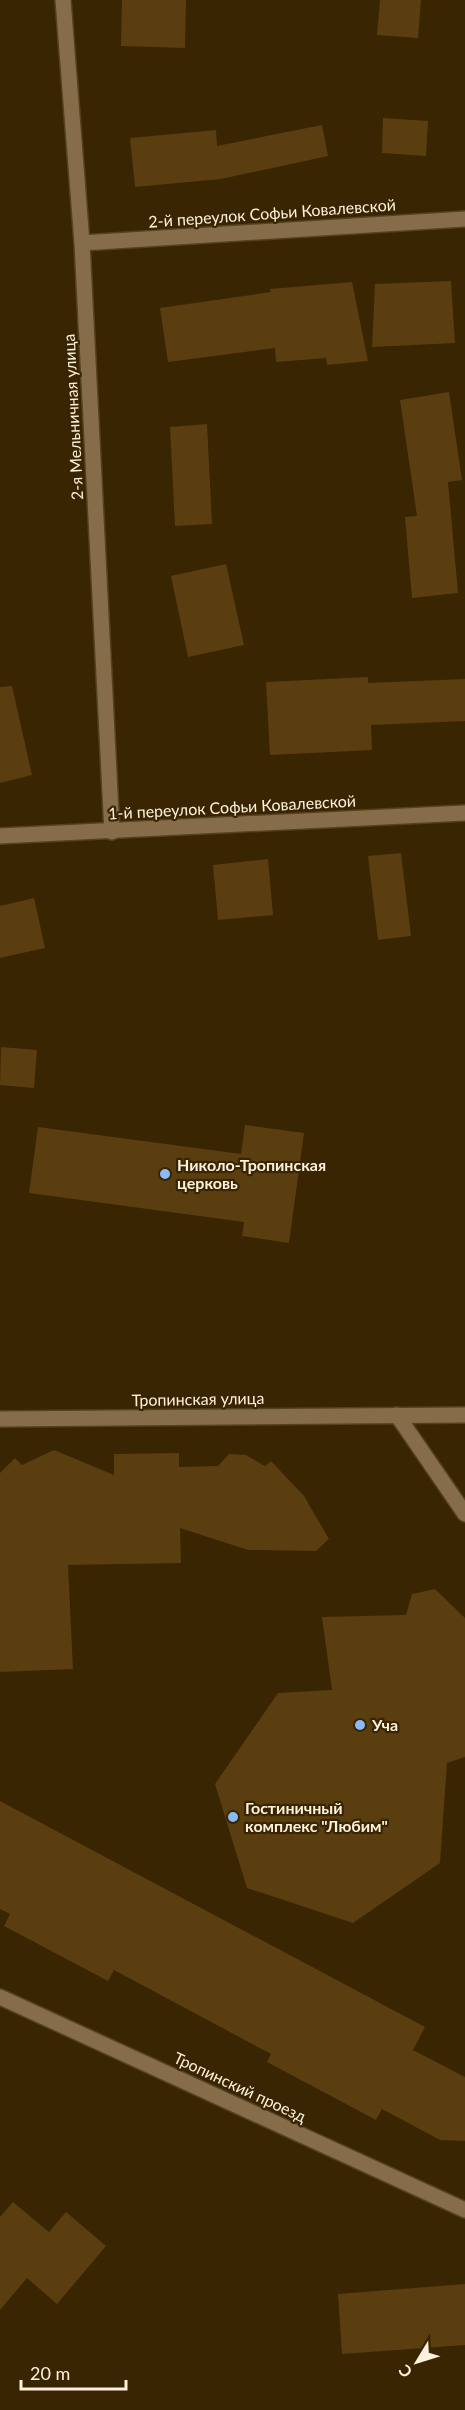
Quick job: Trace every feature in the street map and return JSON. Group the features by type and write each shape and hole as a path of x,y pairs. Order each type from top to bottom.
{"street":[{"name":"2-я Мельничная улица","path":"63,0 82,243 112,832"},
{"name":"2-й переулок Софьи Ковалевской","path":"82,243 465,219"},
{"name":"1-й переулок Софьи Ковалевской","path":"0,836 465,813"},
{"path":"396,1415 465,1514"},
{"name":"Тропинская улица","path":"0,1419 465,1415"},
{"name":"Тропинский проезд","path":"0,1997 465,2210"}],"building":[{"path":"122,0 186,0 185,48 121,46"},
{"path":"380,0 421,0 418,38 377,35"},
{"path":"383,118 428,121 426,156 382,153"},
{"path":"322,125 328,156 221,179 135,187 130,138 216,130 217,146"},
{"path":"451,281 455,343 372,347 375,284"},
{"path":"352,282 368,361 327,365 326,358 276,362 275,348 168,362 160,308 271,292 270,289"},
{"path":"449,392 462,480 448,482 458,593 412,598 405,517 417,516 400,400"},
{"path":"207,424 212,524 175,526 170,427"},
{"path":"226,564 244,645 188,657 171,576"},
{"path":"368,677 368,683 465,679 465,721 371,725 372,750 270,755 266,682"},
{"path":"12,686 32,775 0,783 0,687"},
{"path":"401,853 411,936 378,940 368,856"},
{"path":"268,859 273,915 218,920 213,865"},
{"path":"34,898 45,948 0,958 0,906"},
{"path":"1,1047 37,1050 34,1088 0,1085"},
{"name":"Николо-Тропинская церковь","path":"245,1125 304,1133 289,1243 242,1236 244,1222 29,1193 38,1127 241,1154"},
{"path":"54,1450 114,1475 114,1454 179,1453 179,1467 218,1466 229,1454 246,1455 265,1466 271,1461 304,1496 329,1539 316,1551 248,1550 180,1528 181,1563 68,1565 73,1669 0,1672 0,1473 15,1458 22,1465"},
{"name":"Уча","path":"435,1589 465,1618 465,1757 447,1763 440,1863 353,1923 247,1888 215,1784 278,1693 332,1690 322,1617 406,1615 412,1594"},
{"path":"0,1801 425,2027 413,2050 465,2077 465,2141 440,2140 382,2109 376,2120 267,2062 271,2054 114,1970 108,1981 4,1926 10,1914 0,1909"},
{"path":"13,2202 49,2232 66,2212 106,2246 57,2304 27,2278 0,2310 0,2217"},
{"path":"465,2284 465,2345 342,2354 338,2294"}],"place":[{"name":"Николо-Тропинская церковь","path":"165,1174"},
{"name":"Уча","path":"360,1725"},
{"name":"Гостиничный комплекс \"Любим\"","path":"233,1817"}]}
